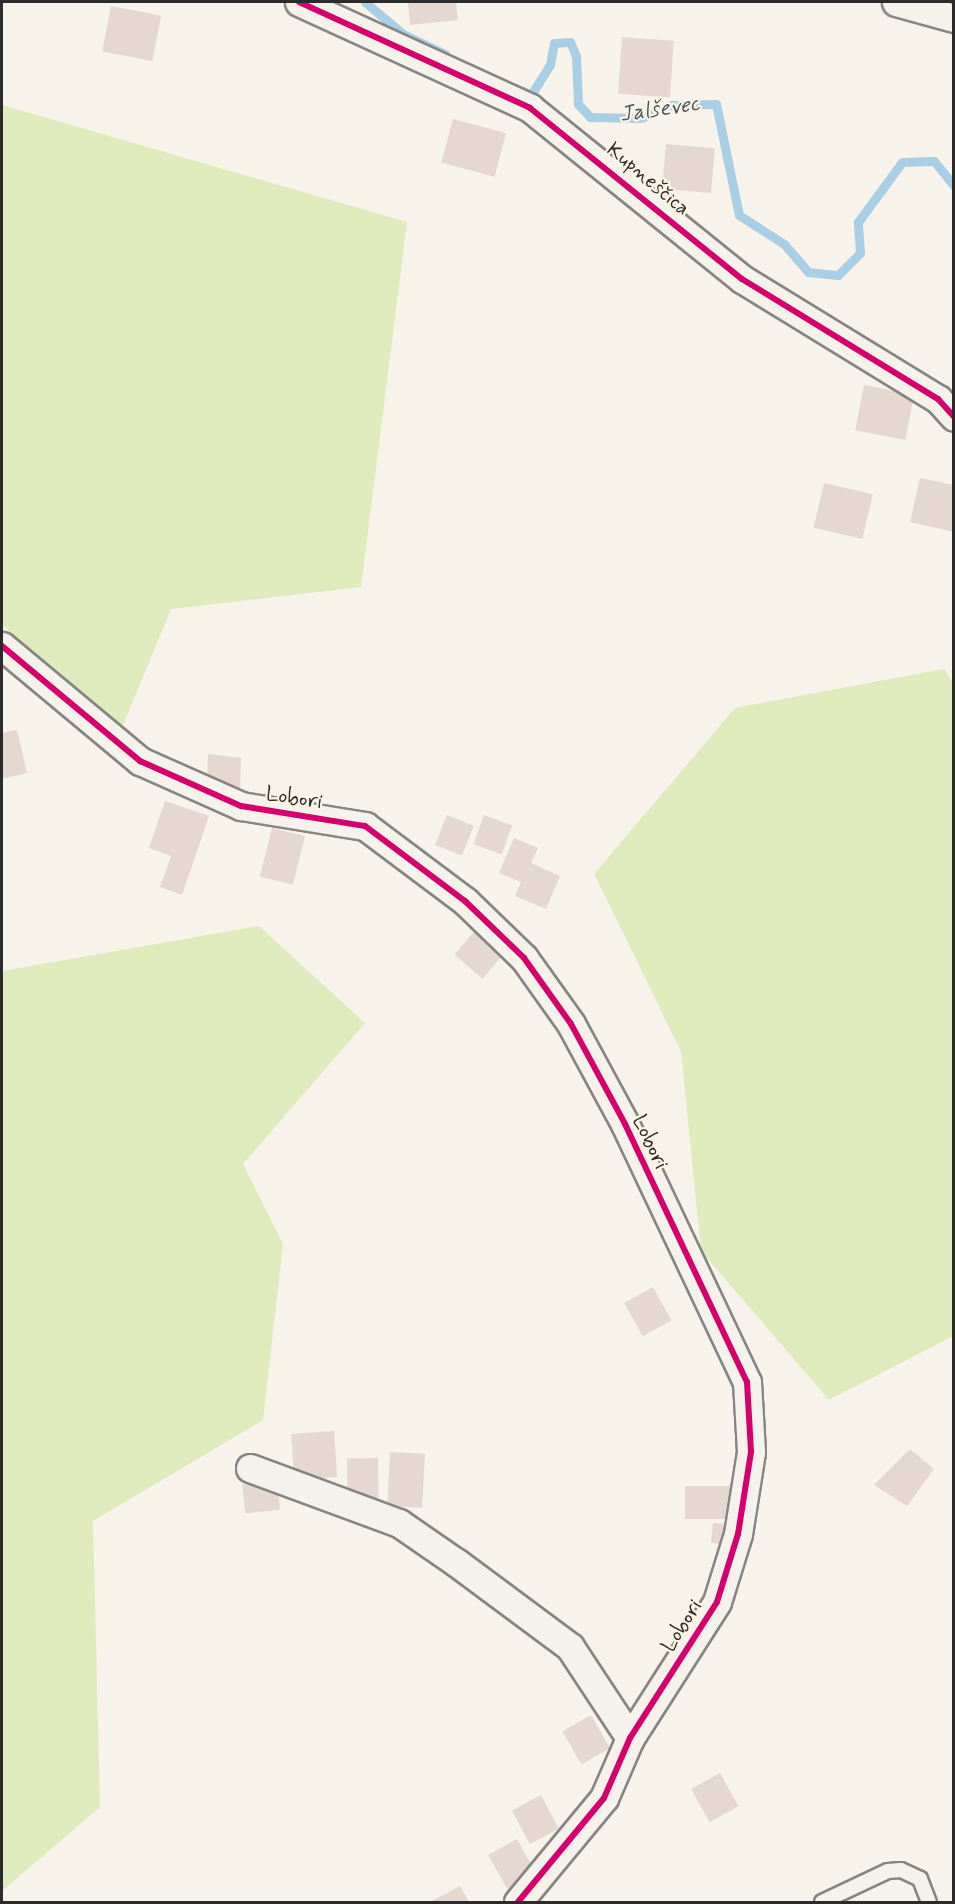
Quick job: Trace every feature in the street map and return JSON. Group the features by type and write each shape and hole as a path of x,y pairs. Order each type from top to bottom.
{"street":[{"name":"Kupneščica","path":"299,2 530,108 742,279 938,399 954,417"},
{"path":"896,2 954,18"},
{"name":"Lobori","path":"2,646 140,761 241,806 365,826 465,901 524,958 571,1024 747,1382 751,1452 738,1534 717,1602 630,1738 604,1798 518,1902"},
{"path":"250,1468 399,1523 457,1563 570,1647 630,1738"}],"lane":[{"path":"822,1902 888,1871 901,1870 920,1879 929,1902"}],"green space":[{"path":"2,105 407,222 361,587 171,609 119,735 2,624"},
{"path":"944,669 954,684 953,1336 829,1400 701,1251 681,1051 594,874 735,708"},
{"path":"259,926 365,1023 243,1164 283,1244 263,1420 93,1521 100,1807 2,1891 2,971"}],"building":[{"path":"408,2 456,2 458,20 410,25"},
{"path":"111,6 161,16 152,61 102,51"},
{"path":"622,37 674,41 670,97 618,94"},
{"path":"453,119 506,133 494,177 441,162"},
{"path":"666,144 715,148 711,193 662,189"},
{"path":"864,385 914,395 905,440 855,430"},
{"path":"920,478 954,485 954,532 910,522"},
{"path":"824,483 873,494 862,539 814,528"},
{"path":"17,730 27,773 2,779 2,733"},
{"path":"208,754 241,758 240,791 207,787"},
{"path":"165,801 209,816 182,895 160,887 171,856 149,848"},
{"path":"447,815 474,826 462,856 435,845"},
{"path":"484,815 512,825 502,854 473,844"},
{"path":"272,828 305,836 293,885 260,877"},
{"path":"514,838 538,848 531,863 560,876 546,909 515,896 521,882 499,873"},
{"path":"480,925 508,949 482,979 454,954"},
{"path":"653,1287 671,1320 643,1336 624,1303"},
{"path":"334,1431 337,1477 294,1480 291,1434"},
{"path":"910,1449 934,1469 907,1506 874,1485"},
{"path":"390,1452 425,1454 422,1508 387,1506"},
{"path":"378,1458 379,1498 348,1499 347,1459"},
{"path":"277,1481 280,1510 245,1513 242,1485"},
{"path":"685,1486 737,1486 737,1519 685,1519"},
{"path":"713,1523 731,1525 729,1545 711,1543"},
{"path":"591,1715 610,1748 581,1764 562,1731"},
{"path":"720,1773 738,1806 710,1822 691,1789"},
{"path":"541,1795 559,1829 530,1844 512,1810"},
{"path":"517,1839 536,1873 507,1889 488,1855"},
{"path":"460,1886 469,1902 430,1902"}],"waterway":[{"name":"Jalševec","path":"365,2 403,34 445,54"},
{"name":"Jalševec","path":"523,91 531,95 550,65 554,43 570,42 576,56 578,104 590,117 641,118 672,105 716,104 739,215 784,244 808,272 838,275 860,253 858,222 902,162 934,161 954,186"}],"cycle path":[{"path":"299,2 530,108 742,279 938,399 954,417"},
{"path":"2,646 140,761 241,806 365,826 465,901 524,958 571,1024 625,1124 747,1382 751,1452 738,1534 717,1602 630,1738 604,1798 518,1902"}]}
